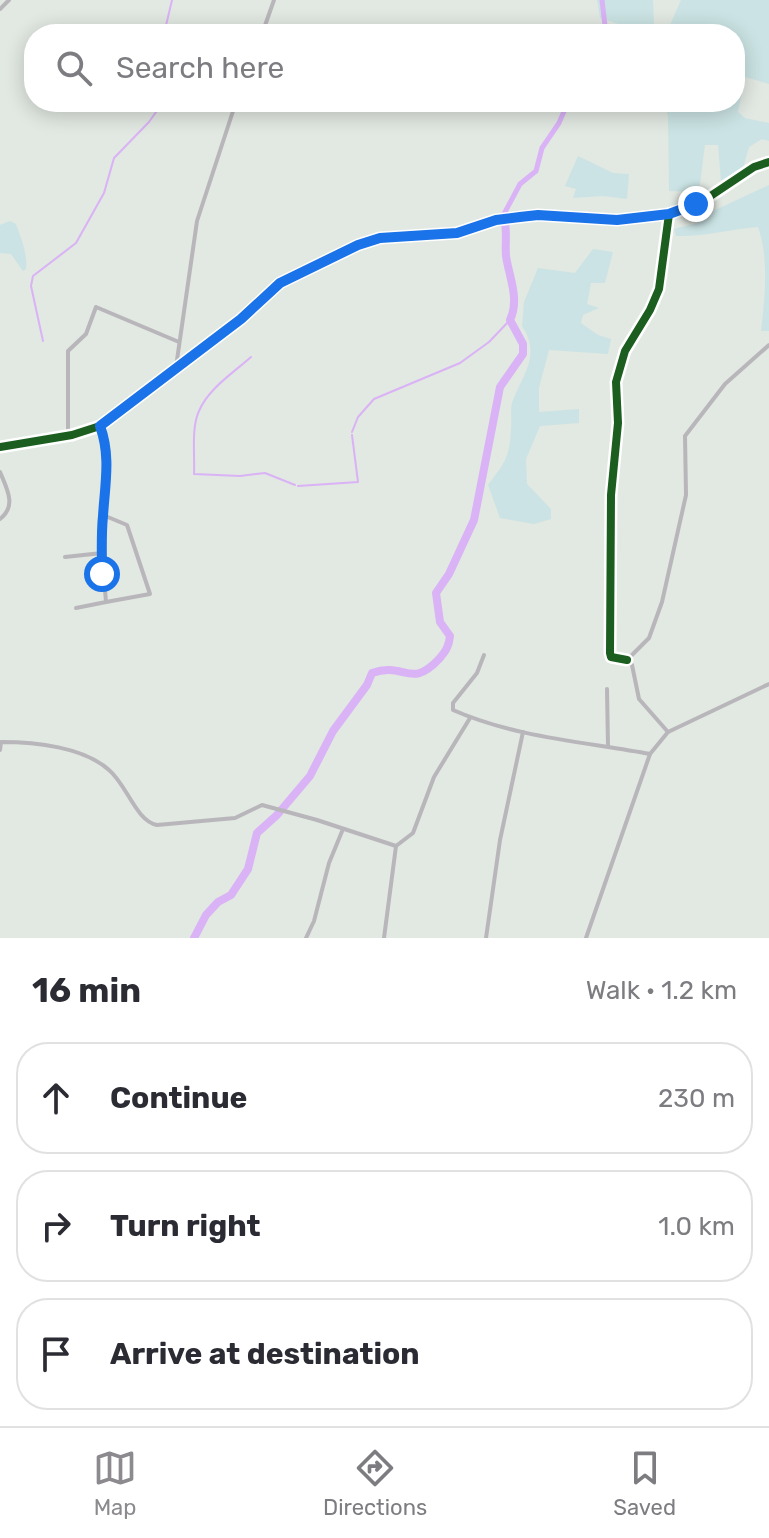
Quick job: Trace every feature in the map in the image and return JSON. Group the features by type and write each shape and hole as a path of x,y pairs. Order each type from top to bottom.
{"street":[{"path":"0,9 9,0"},
{"path":"266,24 274,0"},
{"path":"176,367 197,221 233,112"},
{"path":"0,447 68,436 100,426 241,319 280,283 340,252 380,238 457,233 496,220 538,215 617,220 669,214 700,203 744,173 769,162"},
{"path":"668,732 639,699 632,665 627,660 611,657 610,653 611,495 618,423 616,382 621,360 659,289 669,214"},
{"path":"68,436 68,351 79,344 86,334 96,307 179,342"},
{"path":"627,660 649,638 662,602 686,495 685,436 725,384 769,345"},
{"path":"100,426 107,446 108,463 102,553 106,602"},
{"path":"0,472 10,503 9,511 0,519"},
{"path":"76,608 150,594 127,525 103,515"},
{"path":"65,557 102,553"},
{"path":"484,655 477,673 451,707 470,718 523,732 650,754"},
{"path":"586,938 650,754 668,732 769,684"},
{"path":"607,689 608,746"},
{"path":"384,938 396,846 413,833 434,777 470,718"},
{"path":"486,938 500,840 523,732"},
{"path":"0,750 1,742 48,744 95,760 122,783 142,819 148,823 157,825 235,818 256,806 277,808 396,846"},
{"path":"306,938 343,829"}],"shaded area":[{"path":"597,0 653,0 654,24 618,24 600,18"},
{"path":"681,0 769,0 769,84 745,77 745,24 670,24"},
{"path":"667,112 738,112 745,118 769,123 769,141 762,139 749,147 743,168 721,181 718,145 705,145 699,192 669,191"},
{"path":"578,156 613,173 629,174 627,199 603,196 573,198 576,189 565,186"},
{"path":"769,185 769,331 761,331 765,265 758,227 686,236 676,236 674,229 697,223 711,212"},
{"path":"10,221 16,224 24,246 26,269 23,271 11,254 0,253 0,225"},
{"path":"593,249 613,252 605,283 591,283 587,304 599,308 583,315 581,323 598,335 611,339 608,354 549,350 539,388 539,412 579,409 579,423 540,426 526,459 527,484 551,509 551,519 534,524 500,518 488,485 508,453 512,403 530,356 528,337 522,326 524,302 538,268 575,273"}],"waterway":[{"path":"166,24 172,0"},
{"path":"602,0 605,24"},
{"path":"43,341 31,286 33,276 76,243 104,193 114,158 156,112"},
{"path":"504,214 520,184 536,171 542,148 564,112"},
{"path":"194,938 206,915 218,902 231,895 248,869 257,833 310,776 333,731 367,685 372,673 383,670 421,673 439,659 448,646 450,636 440,622 436,593 449,574 474,520 500,387 523,354 523,344 510,320 514,296 506,256 505,223"},
{"path":"352,432 358,417 374,399 460,363 489,342 510,320"},
{"path":"251,357 215,388 199,411 194,433 194,474 240,476 265,473 295,485"},
{"path":"298,486 358,482 352,435"}],"cycle path":[{"path":"0,447 72,435 100,426 241,319 280,283 358,245 380,238 457,233 496,220 538,215 617,220 669,214 700,203 754,167 769,162"},
{"path":"627,660 611,657 610,653 611,495 618,423 616,382 625,351 659,289 669,214"}],"route":[{"path":"102,574 108,463 107,446 100,426 241,319 280,283 340,252 380,238 457,233 496,220 538,215 586,220 637,218 669,214 696,204"}]}
